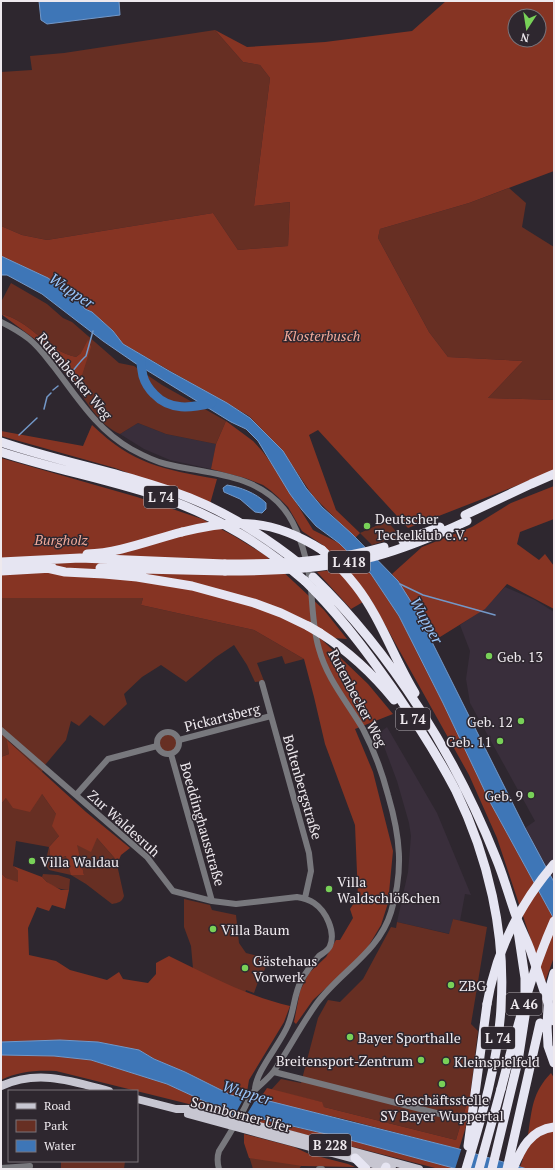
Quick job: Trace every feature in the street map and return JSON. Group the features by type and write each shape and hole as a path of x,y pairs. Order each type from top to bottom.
{"highway":[{"name":"L 74","path":"1,442 141,481 190,498 213,508 247,527 277,547 302,566 339,602 368,637 427,720 475,809 497,859 516,915 530,948 547,1023"},
{"name":"L 74","path":"1,452 145,492 192,509 233,528 278,559 315,590 346,626 382,674 443,767 466,814 479,846 492,895 501,954 501,1006 499,1030 492,1075 471,1145"},
{"name":"L 418","path":"1,571 47,568 225,567 297,569 357,561 405,547 428,538 513,492 554,474"},
{"name":"L 418","path":"466,518 554,481"},
{"name":"L 418","path":"37,560 51,555 91,554 109,551 205,526 234,522 263,524 293,534 322,550 341,568 357,587 372,612 409,683 425,708 427,720"},
{"name":"L 418","path":"1,562 96,559 225,567"},
{"name":"L 74","path":"47,568 65,572 137,577 192,586 254,603 281,613 320,633 343,649 368,670 398,706 439,767 453,793 483,864"},
{"path":"466,1169 471,1145 487,1004 494,973 506,938 520,910 554,864"},
{"name":"L 74","path":"492,1169 518,1061 525,1016 525,978 516,915"},
{"name":"A 46","path":"479,1169 530,983 554,920"},
{"name":"A 46","path":"507,1169 514,1156 547,1023 549,991 554,973"},
{"path":"547,1023 548,1046 554,1063"},
{"path":"513,1169 514,1156 528,1141 536,1133 545,1128 554,1127"},
{"path":"355,1158 366,1169"}],"main road":[{"path":"1,1086 28,1078 49,1077 66,1079 105,1090"},
{"name":"Sonnborner Ufer","path":"138,1099 176,1109 194,1116 237,1122 390,1166"},
{"name":"Sonnborner Ufer","path":"237,1122 355,1158 390,1166 419,1169"}],"street":[{"name":"Rutenbecker Weg","path":"1,322 23,334 38,348 89,414 118,441 140,454 160,462 234,478 260,489 276,500 284,510 295,528 300,541 310,581 313,622 319,652 334,685 363,729 381,768 396,824 399,875 394,901 385,928 366,954 318,1002 302,1025 274,1072 254,1091 217,1156 218,1167"},
{"name":"Boltenbergstraße","path":"262,683 310,857 311,871 305,898"},
{"name":"Pickartsberg","path":"178,740 271,716"},
{"name":"Zur Waldesruh","path":"1,730 146,857 173,891 212,901 236,904 297,897 305,898"},
{"name":"Pickartsberg","path":"157,746 158,738 163,733 167,732 174,734 178,740 178,747 171,754"},
{"path":"76,795 108,759 157,746 162,753 171,754"},
{"name":"Boeddinghausstraße","path":"171,754 212,901"},
{"path":"254,1091 259,1073 270,1058 289,1024 301,980 309,968 330,947 331,934 327,919 318,906 305,898"},
{"path":"274,1072 456,1118"},
{"path":"1,1168 30,1166"}],"shaded area":[{"path":"138,423 166,434 216,444 211,469 170,460 144,449 120,434"},
{"path":"505,587 535,600 554,612 554,882 525,828 535,821 470,703 466,679 470,651 460,625 485,608"},
{"path":"387,727 437,813 471,895 465,894 460,921 453,919 450,934 397,922 408,872 411,836 409,823 397,781 379,733"}],"green space":[{"name":"Klosterbusch","path":"446,1 554,1 554,171 469,203 380,229 378,238 429,332 448,357 523,361 488,398 554,400 554,471 408,528 318,430 309,435 336,510 360,533 355,538 313,496 281,449 249,416 123,344 113,331 92,312 85,309 77,299 48,278 1,256 1,226 22,235 47,240 213,213 238,250 288,246 290,202 254,206 270,78 260,65 243,62 215,30 247,47 325,42 412,31"},
{"path":"215,30 243,62 260,65 270,78 254,206 290,202 288,246 238,250 213,213 47,240 22,235 1,226 1,72 32,70 30,56 64,53"},
{"path":"509,188 526,203 522,227 554,247 554,400 488,398 523,361 448,357 429,332 378,238 380,229 469,203"},
{"path":"11,283 47,304 63,318 72,322 119,363 134,366 162,385 226,421 216,444 166,434 138,423 120,434 106,425 94,412 74,384 82,375 81,353 76,357 66,354 47,343 21,323 1,314 1,302"},
{"path":"1,314 21,323 56,349 76,357 81,353 88,340 91,347 82,375 74,384 40,343"},
{"path":"226,421 253,441 263,452 313,530 339,543 371,574 399,616 443,703 490,802 554,919 554,957 545,982 497,838 469,775 370,598 351,609 317,572 345,568 324,546 302,531 288,507 270,490 263,485 245,478 211,469 216,444"},
{"path":"92,425 122,449 136,457 164,468 217,479 210,504 115,468 1,436 1,431 83,446"},
{"name":"Burgholz","path":"1,458 137,497 202,519 265,555 324,610 347,639 319,637 368,684 393,714 355,729 373,772 393,851 388,903 381,925 365,952 313,1000 296,1024 294,1022 300,991 309,973 326,957 336,940 340,940 353,918 350,909 358,897 355,825 325,744 304,659 254,630 141,605 143,598 1,598"},
{"path":"554,486 554,519 520,532 517,544 539,560 545,554 554,566 554,609 507,584 485,609 432,642 419,614 392,574 422,547 472,527 511,503"},
{"path":"387,521 400,536 372,545 360,533"},
{"path":"1,598 143,598 141,605 254,630 304,659 285,664 282,656 257,663 264,681 255,682 247,665 234,645 216,657 186,682 161,665 142,677 124,694 127,704 104,726 90,715 79,726 71,721 66,740 45,765 42,772 8,740 9,754 1,757"},
{"path":"168,734 174,737 177,743 174,749 168,752 162,749 159,743 162,737"},
{"path":"7,740 86,812 130,848 121,855 118,862 97,838 91,852 77,845 84,875 71,875 66,856 51,861 49,847 59,836 52,826 56,814 42,794 30,812 13,808 6,798 1,804 1,757 9,754"},
{"path":"42,794 56,814 59,836 49,847 16,841 13,866 18,871 18,883 6,878 1,873 1,804 6,798"},
{"path":"97,838 118,862 118,869 124,896 122,900 118,903 112,904 86,884 71,875 49,870 45,864 49,847 51,861 67,856 84,875 76,845"},
{"path":"13,866 42,877 47,882 61,890 69,890 65,909 52,905 49,911 37,907 28,928 29,955 56,961 70,970 107,980 119,972 123,979 148,983 156,974 156,963 169,956 243,991 290,1006 284,1022 249,1080 247,1092 244,1098 231,1095 185,1072 154,1059 139,1050 98,1042 60,1040 1,1042 1,873 6,878 18,882 18,871"},
{"path":"43,874 58,875 70,879 69,890 57,888 51,885 42,877"},
{"path":"184,899 210,905 212,910 236,915 239,943 246,953 269,959 264,971 262,971 254,993 246,990 234,1033 195,991 191,946 184,927"},
{"path":"453,919 487,927 471,1024 478,1031 471,1089 456,1140 324,1107 321,1102 271,1090 281,1079 301,1083 318,1018 328,1000 340,1002 363,979 391,927 396,928 397,922 449,934"},
{"path":"1,1055 54,1056 91,1060 167,1084 233,1115 138,1091 138,1090 132,1090 56,1071 28,1072 1,1080"},
{"path":"551,1073 554,1078 554,1124 528,1135 536,1095 540,1087"},
{"path":"267,1088 322,1102 324,1107 456,1140 471,1089 467,1123 459,1149 344,1119 263,1101 254,1101 257,1096 261,1097"},
{"path":"249,1117 339,1137 457,1169 439,1169 245,1119"},
{"path":"554,1130 554,1169 527,1169 520,1167 523,1159 521,1158 536,1137"},
{"path":"244,1134 294,1147 309,1154 355,1167 302,1166 249,1158 244,1143"},
{"path":"245,1143 309,1154 299,1169 253,1169"},
{"path":"61,1162 125,1162 124,1169 61,1169"}],"water":[{"path":"39,1 119,1 120,15 47,24 41,20"},
{"path":"1,256 48,278 77,299 85,309 92,312 113,331 123,344 227,403 250,418 283,451 306,488 322,507 352,534 398,581 415,608 525,828 554,882 554,919 490,802 443,703 399,616 371,574 339,543 316,526 302,510 290,494 258,441 246,429 231,422 135,363 103,341 42,294 7,275 1,275"},
{"path":"227,485 237,487 258,496 266,503 266,509 262,513 255,512 240,499 224,492 223,488"},
{"path":"60,1040 98,1042 139,1050 154,1059 185,1072 231,1095 259,1102 265,1100 459,1149 527,1169 457,1169 339,1137 254,1117 245,1119 233,1115 167,1084 91,1060 54,1056 1,1055 1,1042"}],"pier":[{"path":"245,1096 256,1099 244,1119 234,1116"},
{"path":"462,1147 475,1152 470,1169 455,1169"}],"waterway":[{"path":"69,375 86,356 93,331"},
{"name":"Wupper","path":"141,361 143,376 146,383 152,392 160,399 174,406 181,407 212,403"},
{"path":"53,390 58,386"},
{"path":"44,409 47,397 51,393"},
{"path":"19,435 37,418"},
{"path":"400,584 423,595 495,615"}],"place":[{"name":"Deutscher Teckelklub e.V.","path":"367,526"},
{"name":"Geb. 13","path":"489,656"},
{"name":"Geb. 12","path":"521,721"},
{"name":"Geb. 11","path":"500,741"},
{"name":"Geb. 9","path":"531,795"},
{"name":"Villa Waldau","path":"32,861"},
{"name":"Villa Waldschlößchen","path":"329,889"},
{"name":"Villa Baum","path":"213,929"},
{"name":"Gästehaus Vorwerk","path":"245,968"},
{"name":"ZBG","path":"451,985"},
{"name":"Bayer Sporthalle","path":"350,1037"},
{"name":"Breitensport-Zentrum","path":"421,1060"},
{"name":"Kleinspielfeld","path":"446,1061"},
{"name":"Geschäftsstelle SV Bayer Wuppertal","path":"442,1084"}]}
